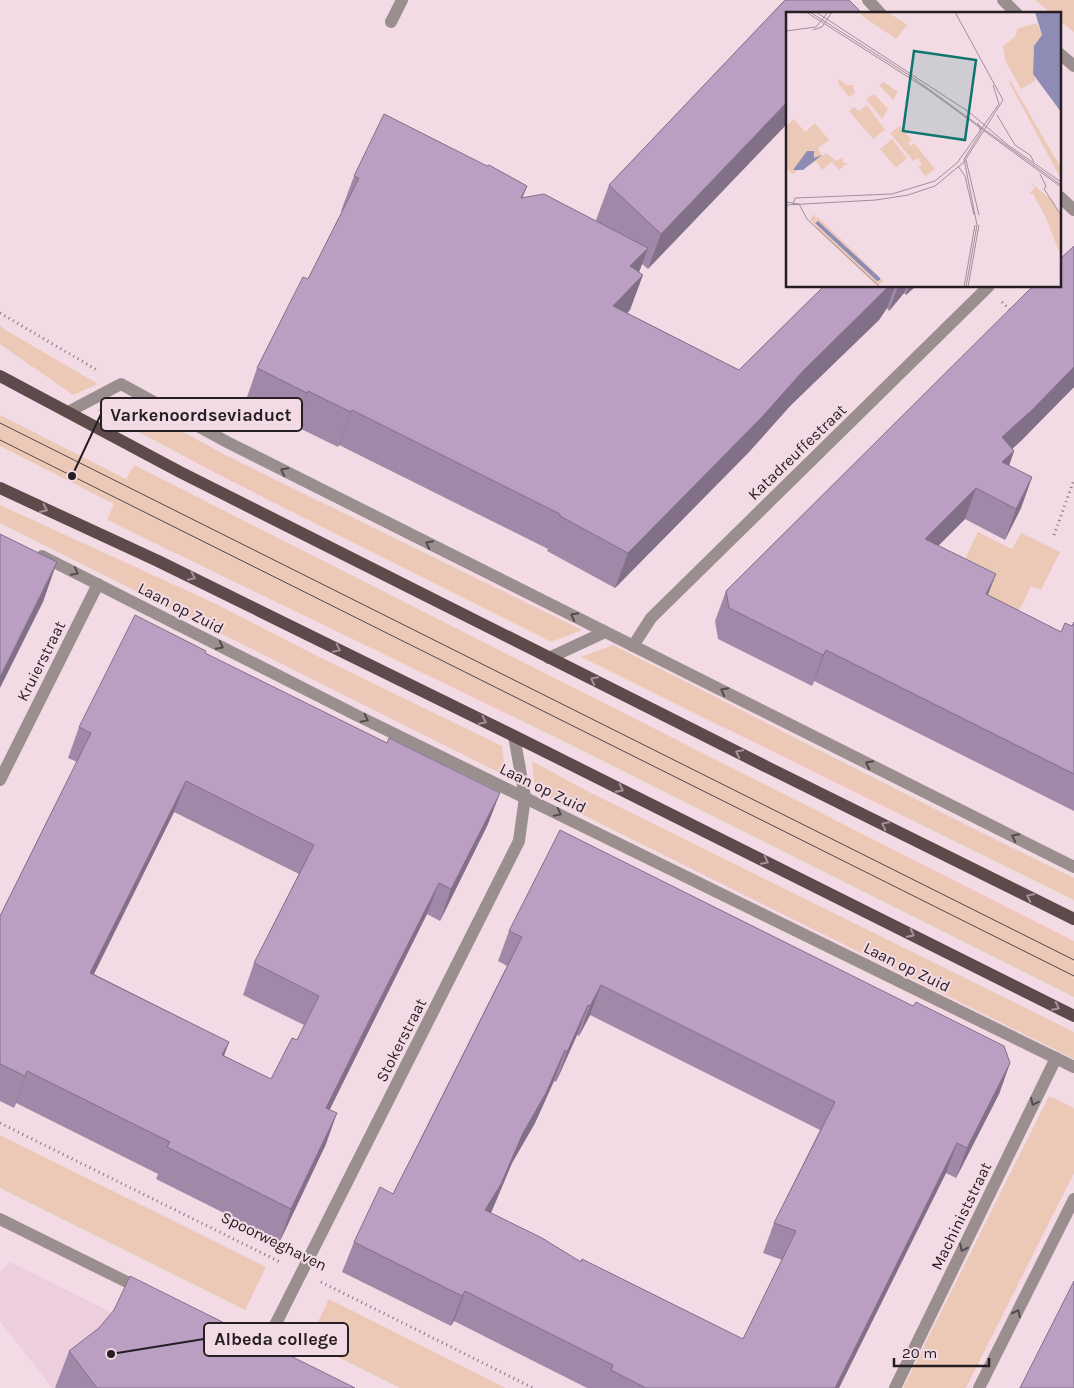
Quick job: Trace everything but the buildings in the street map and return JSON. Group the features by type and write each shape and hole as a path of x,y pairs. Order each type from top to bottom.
{"main road":[{"path":"0,376 180,472 1074,919"},
{"name":"Laan op Zuid","path":"0,488 158,561 514,736 1074,1016"}],"street":[{"path":"391,22 402,0"},
{"path":"868,0 879,12"},
{"path":"1003,0 1015,12"},
{"path":"1062,56 1074,66"},
{"name":"Katadreuffestraat","path":"634,646 650,618 987,288"},
{"path":"68,412 121,384 227,442 1074,866"},
{"name":"Laan op Zuid","path":"27,548 356,715 1074,1067"},
{"name":"Kruierstraat","path":"0,780 98,584"},
{"path":"549,658 605,632"},
{"name":"Stokerstraat","path":"263,1349 519,842 525,797 514,736"},
{"name":"Machiniststraat","path":"895,1388 1056,1058"},
{"path":"979,1388 1070,1219 1074,1199"},
{"path":"0,1219 151,1294"}],"path":[{"path":"0,313 121,384"},
{"path":"1054,535 1074,480"},
{"name":"Spoorweghaven","path":"0,1123 533,1388"}],"shaded area":[{"path":"1035,0 1074,0 1074,32 1062,23 1062,12 1050,12"},
{"path":"0,326 98,384 73,395 0,344"},
{"path":"122,398 223,454 582,630 551,642 229,480 97,410"},
{"path":"0,415 126,479 134,465 1074,941 1074,997 561,740 107,520 114,504 0,446"},
{"path":"0,505 214,603 315,655 502,746 506,776 0,523"},
{"path":"978,532 1012,549 1021,533 1060,552 1041,590 1031,586 1019,611 955,580"},
{"path":"613,645 1074,878 1074,900 581,657"},
{"path":"532,761 585,790 1074,1032 1074,1059 535,791"},
{"path":"1049,1096 1074,1108 1074,1173 966,1388 903,1388"},
{"path":"0,1135 266,1267 245,1310 0,1188"},
{"path":"10,1262 263,1388 52,1388 0,1321 0,1271"},
{"path":"329,1299 506,1388 400,1388 308,1342"}],"tram line":[{"path":"0,423 1074,960"},
{"path":"0,440 1074,976"}],"place":[{"name":"Varkenoordseviaduct","path":"72,476"},
{"name":"Albeda college","path":"111,1354"}]}
